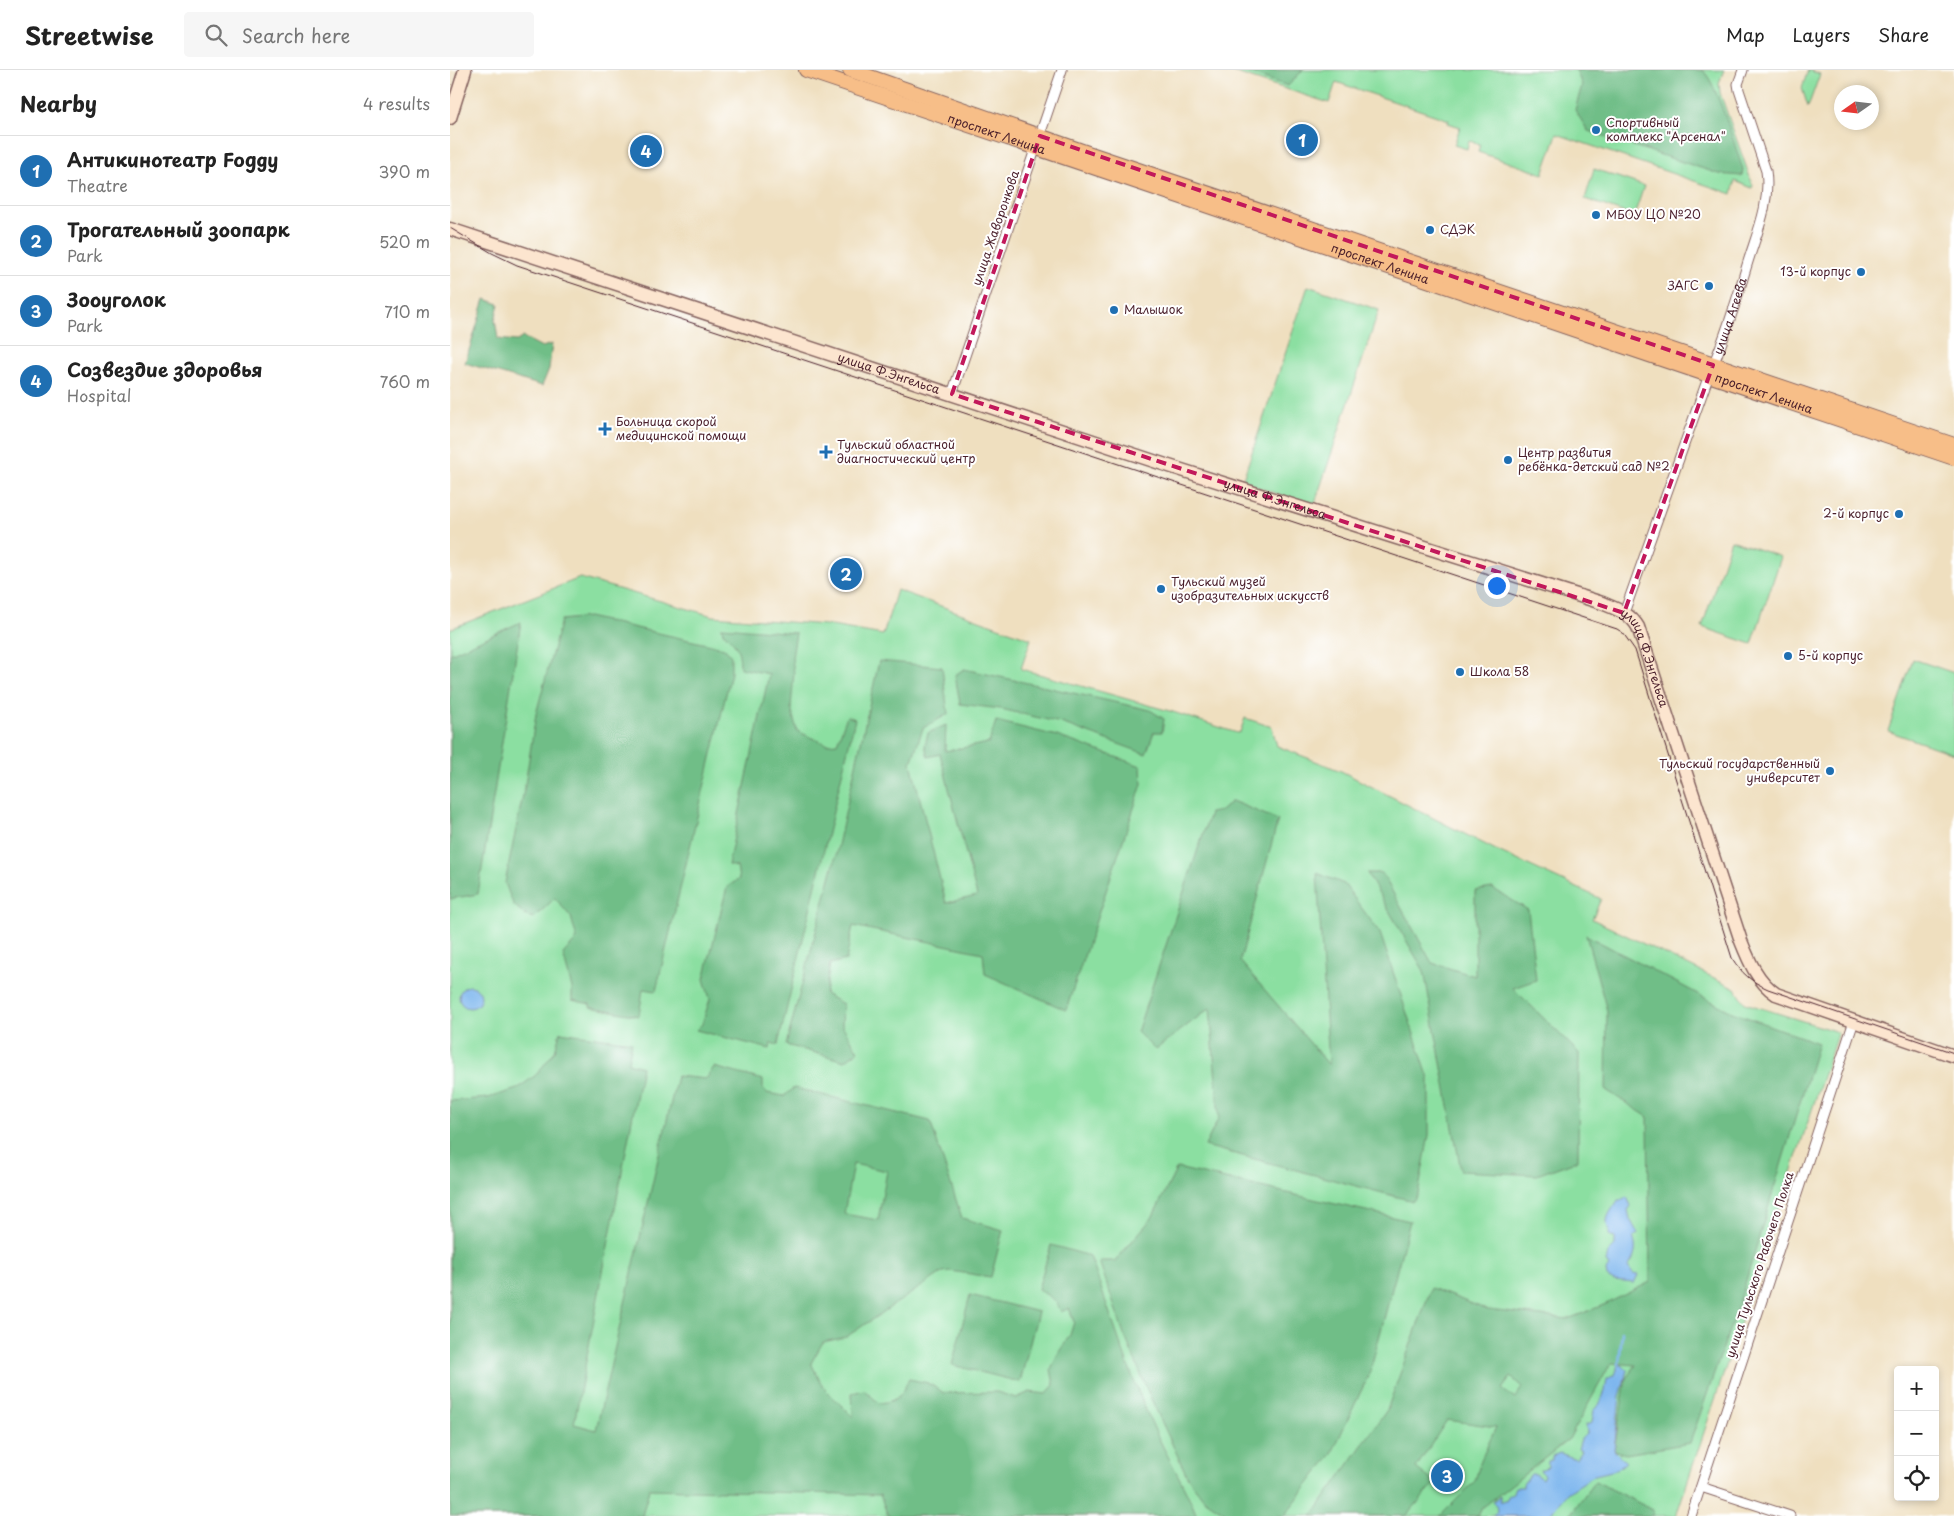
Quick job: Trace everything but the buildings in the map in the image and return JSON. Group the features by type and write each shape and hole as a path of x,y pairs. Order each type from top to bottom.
{"main road":[{"name":"проспект Ленина","path":"806,70 1038,142"},
{"name":"проспект Ленина","path":"850,70 1214,209 1711,370 1954,445"},
{"name":"проспект Ленина","path":"1711,370 1954,458"}],"street":[{"path":"450,118 466,70"},
{"name":"улица Жаворонкова","path":"952,394 1062,70"},
{"name":"улица Агеева","path":"1624,613 1711,370 1725,337 1764,212 1769,185 1739,90 1738,84 1743,70"},
{"name":"улица Ф.Энгельса","path":"450,229 1169,466 1602,603 1624,613 1633,618 1638,627 1751,965 1768,989 1776,994 1954,1056"},
{"name":"улица Тульского Рабочего Полка","path":"1691,1516 1854,1021"},
{"path":"1701,1487 1790,1516"}],"highlighted area":[{"path":"1040,136 1713,365 1624,613 952,394"}],"green space":[{"name":"Спортивный комплекс \"Арсенал\"","path":"1227,70 1724,70 1719,83 1720,93 1753,186 1752,188 1735,181 1732,194 1557,134 1543,174 1478,152 1480,144 1469,141 1467,149 1454,145 1460,127 1448,123 1449,120 1336,82 1329,103"},
{"path":"1240,70 1303,70 1288,86"},
{"path":"1576,70 1702,70 1719,100 1743,169 1742,176 1719,174 1588,131 1575,110 1582,85"},
{"path":"1808,70 1820,74 1808,107 1802,88"},
{"path":"1594,169 1644,186 1634,216 1585,199"},
{"path":"1308,286 1379,310 1314,506 1242,482"},
{"path":"485,299 499,304 495,320 498,339 517,341 523,337 542,347 552,344 549,369 542,386 465,363"},
{"path":"1731,540 1781,557 1752,644 1702,627"},
{"path":"580,578 713,616 826,625 883,635 897,590 1031,639 1021,669 1173,712 1237,733 1240,732 1245,718 1272,727 1277,746 1341,771 1496,850 1601,899 1592,919 1735,988 1745,1003 1838,1032 1676,1516 450,1516 450,629"},
{"path":"588,617 724,648 731,656 731,673 656,991 643,989 639,1016 590,1007 590,1004 572,1000 572,988 563,954 577,939 571,917 555,898 534,918 526,916 513,904 505,883 525,785 536,714 561,620"},
{"path":"521,622 478,894 450,899 450,654"},
{"path":"722,627 796,633 792,658 794,673 791,707 797,731 826,744 837,743 847,716 855,719 778,1045 771,1043 770,1049 696,1030 702,1024 710,999 704,979 727,887 739,879 737,867 728,865 769,674 740,668 737,648 732,640 723,633"},
{"path":"1913,659 1954,673 1954,754 1888,731"},
{"path":"879,661 942,667 948,714 923,728 911,763 946,903 977,896 940,754 928,757 925,745 928,733 946,725 945,751 989,743 996,721 1057,736 1141,766 1142,784 1066,1010 985,974 983,953 853,926 846,960 830,964 825,994 843,1004 842,1025 858,1051 845,1061 786,1045 835,859"},
{"path":"964,669 1150,710 1164,719 1162,732 1154,732 1146,754 1061,723 1001,709 960,704 955,675"},
{"path":"1232,801 1278,820 1240,961 1329,1065 1317,873 1344,884 1380,933 1429,1079 1429,1135 1418,1194 1413,1201 1205,1146 1219,1117 1210,1008 1155,1050 1137,1032 1210,813 1221,811"},
{"path":"1367,873 1382,873 1432,963 1475,976 1475,891 1492,888 1528,910 1536,980 1513,988 1579,1053 1578,1160 1537,1175 1461,1171 1424,971"},
{"path":"1586,935 1732,1012 1818,1043 1742,1294 1690,1443 1626,1454 1614,1450 1626,1378 1636,1365 1611,1363 1569,1439 1482,1508 1478,1516 1440,1516 1475,1481 1481,1460 1496,1427 1447,1420 1416,1468 1435,1483 1406,1516 1312,1516 1387,1410 1431,1288 1488,1310 1568,1319 1606,1304 1650,1282 1648,1117 1606,1090 1607,1011","holes":["1511,1377 1522,1387 1515,1399 1502,1389"]},
{"path":"560,1032 632,1042 628,1063 642,1067 574,1424 596,1430 677,1076 706,1079 714,1067 763,1080 763,1088 767,1093 784,1096 794,1088 930,1121 962,1218 1003,1230 991,1277 950,1271 943,1272 846,1337 823,1342 811,1363 823,1387 853,1417 852,1393 864,1390 879,1403 891,1401 898,1397 909,1379 928,1383 944,1393 997,1392 1016,1398 1030,1392 1046,1394 1054,1385 1051,1369 1070,1335 1074,1322 1069,1308 1061,1312 1056,1301 1038,1289 1051,1245 1090,1256 1135,1384 1158,1437 1197,1516 888,1516 880,1495 649,1489 642,1516 450,1516 450,1101 488,1098 517,1089 536,1075 555,1051","holes":["853,1164 887,1171 878,1220 844,1214"]},
{"path":"1177,1168 1410,1221 1370,1372 1331,1455 1284,1516 1230,1516 1204,1499 1188,1478 1151,1399 1124,1334 1099,1261 1115,1261 1152,1218"},
{"path":"970,1295 1038,1312 1020,1382 952,1365"},
{"path":"1595,1481 1653,1510 1653,1516 1569,1516"}],"water":[{"path":"470,986 480,993 481,997 474,1007 470,1008 460,1001 459,997 466,987"},
{"path":"1627,1197 1631,1206 1628,1210 1630,1219 1638,1234 1633,1237 1635,1252 1633,1260 1628,1267 1633,1274 1638,1275 1634,1283 1614,1281 1607,1277 1606,1270 1610,1267 1606,1262 1608,1253 1615,1246 1615,1238 1609,1235 1608,1217 1618,1200 1623,1200"},
{"path":"1619,1364 1627,1370 1620,1397 1614,1450 1626,1462 1616,1470 1595,1475 1567,1493 1549,1516 1493,1516 1497,1511 1496,1505 1492,1502 1500,1496 1500,1501 1506,1501 1509,1495 1512,1495 1515,1487 1523,1487 1523,1484 1531,1474 1536,1474 1542,1479 1544,1475 1540,1470 1548,1467 1548,1461 1552,1460 1552,1456 1560,1453 1576,1459 1581,1451 1578,1449 1581,1439 1587,1433 1586,1425 1592,1423 1594,1410 1599,1405 1605,1391 1607,1379 1615,1375"}],"waterway":[{"path":"1619,1364 1622,1332"}],"tram line":[{"path":"450,228 492,253 517,265 1617,629 1623,633 1635,650 1732,958 1739,968 1752,980 1768,989 1954,1053"}],"place":[{"name":"Спортивный комплекс \"Арсенал\"","path":"1596,130"},
{"name":"Антикинотеатр Foggy","path":"1302,140"},
{"name":"Созвездие здоровья","path":"646,151"},
{"name":"МБОУ ЦО №20","path":"1596,215"},
{"name":"СДЭК","path":"1430,230"},
{"name":"13-й корпус","path":"1861,272"},
{"name":"ЗАГС","path":"1709,286"},
{"name":"Малышок","path":"1114,310"},
{"name":"Больница скорой медицинской помощи","path":"605,429"},
{"name":"Тульский областной диагностический центр","path":"826,452"},
{"name":"Центр развития ребёнка-детский сад №2","path":"1508,460"},
{"name":"2-й корпус","path":"1899,514"},
{"name":"Трогательный зоопарк","path":"846,574"},
{"name":"Тульский музей изобразительных искусств","path":"1161,589"},
{"name":"5-й корпус","path":"1788,656"},
{"name":"Школа 58","path":"1460,672"},
{"name":"Тульский государственный университет","path":"1830,771"},
{"name":"Зооуголок","path":"1447,1476"}]}
